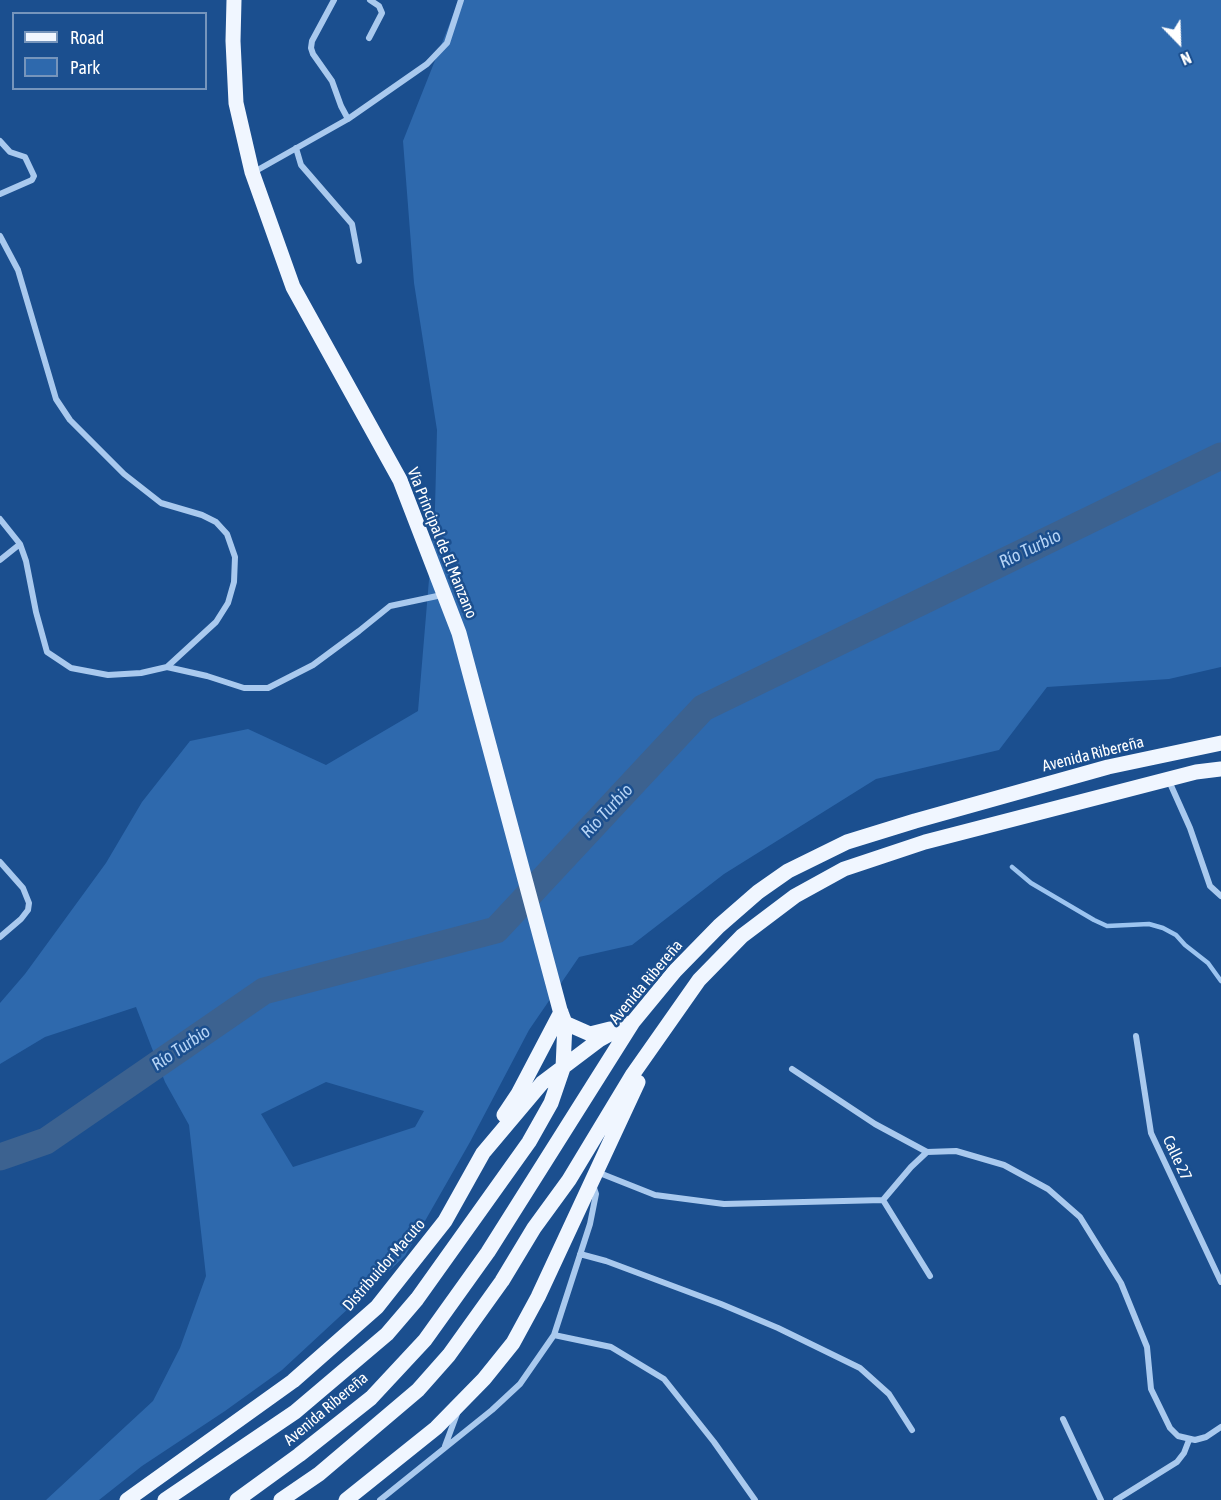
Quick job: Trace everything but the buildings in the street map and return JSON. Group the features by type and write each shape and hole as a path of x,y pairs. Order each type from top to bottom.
{"main road":[{"name":"Vía Principal de El Manzano","path":"165,1500 295,1412 387,1334 417,1299 529,1142 551,1103 563,1068 562,1015 459,633 400,480 293,287 252,172 236,103 234,0"},
{"name":"Avenida Ribereña","path":"237,1500 371,1398 425,1340 488,1252 633,1022 675,970 719,926 758,892 789,871 848,842 1074,776 1221,743"},
{"path":"281,1500 319,1474 418,1390 449,1355 496,1290 534,1228 569,1180 633,1074 699,980 742,936 795,896 844,869 925,842 1196,772 1221,769"},
{"path":"483,1154 492,1134 518,1094 562,1015 590,1034 633,1022"},
{"name":"Distribuidor Macuto","path":"127,1500 293,1381 377,1306 445,1221 483,1154 542,1083 599,1040 633,1022"},
{"path":"346,1500 436,1428 484,1379 513,1342 595,1177 642,1073 647,1054"}],"street":[{"path":"334,0 311,48 332,81 348,119"},
{"path":"369,38 382,13 379,6 370,0"},
{"path":"252,172 348,119 427,64 447,43 460,0"},
{"path":"0,141 10,152 26,157 34,176 32,180 0,194"},
{"path":"296,148 301,165 352,224 359,261"},
{"path":"0,236 18,270 56,399 70,420 124,474 161,503 202,515 216,522 227,534 235,557 234,582 228,603 216,622 168,667"},
{"path":"0,519 20,544 47,652 71,668 108,675 141,673 168,667 244,688 268,688 313,665 390,606 443,595"},
{"path":"0,560 20,544"},
{"path":"1168,779 1190,828 1210,886 1221,896"},
{"path":"0,862 23,888 29,903 28,910 21,919 0,937"},
{"name":"Calle 27","path":"1136,1036 1151,1133 1221,1282"},
{"path":"792,1069 875,1124 927,1152 956,1151 1004,1165 1048,1189 1080,1217 1121,1283 1147,1347 1151,1389 1170,1428 1178,1436 1189,1440 1206,1437 1221,1427"},
{"path":"380,1500 492,1410 520,1384 554,1335 594,1209 595,1177 655,1195 724,1204 883,1200 927,1152"},
{"path":"883,1200 930,1276"},
{"path":"580,1254 606,1260 721,1304 778,1328 860,1368 889,1394 912,1430"},
{"path":"554,1335 611,1347 664,1379 714,1442 755,1500"},
{"path":"444,1447 460,1404"},
{"path":"1063,1419 1101,1500"},
{"path":"1116,1500 1178,1461 1189,1440"}],"green space":[{"path":"459,0 1221,0 1221,667 1169,679 1047,687 999,750 876,779 724,874 632,945 579,957 529,1030 470,1142 405,1256 282,1370 142,1466 99,1500 46,1500 153,1401 180,1348 206,1276 189,1125 165,1082 136,1007 45,1037 0,1064 0,1003 25,974 106,863 142,802 190,741 248,729 326,765 418,711 435,508 437,430 414,283 403,141","holes":["326,1082 424,1111 415,1127 293,1167 261,1114"]}],"waterway":[{"name":"Río Turbio","path":"0,1157 46,1141 264,991 496,930 703,708 1221,456"},
{"path":"1012,867 1031,883 1107,926 1149,924 1176,935 1208,963 1221,981"}]}
